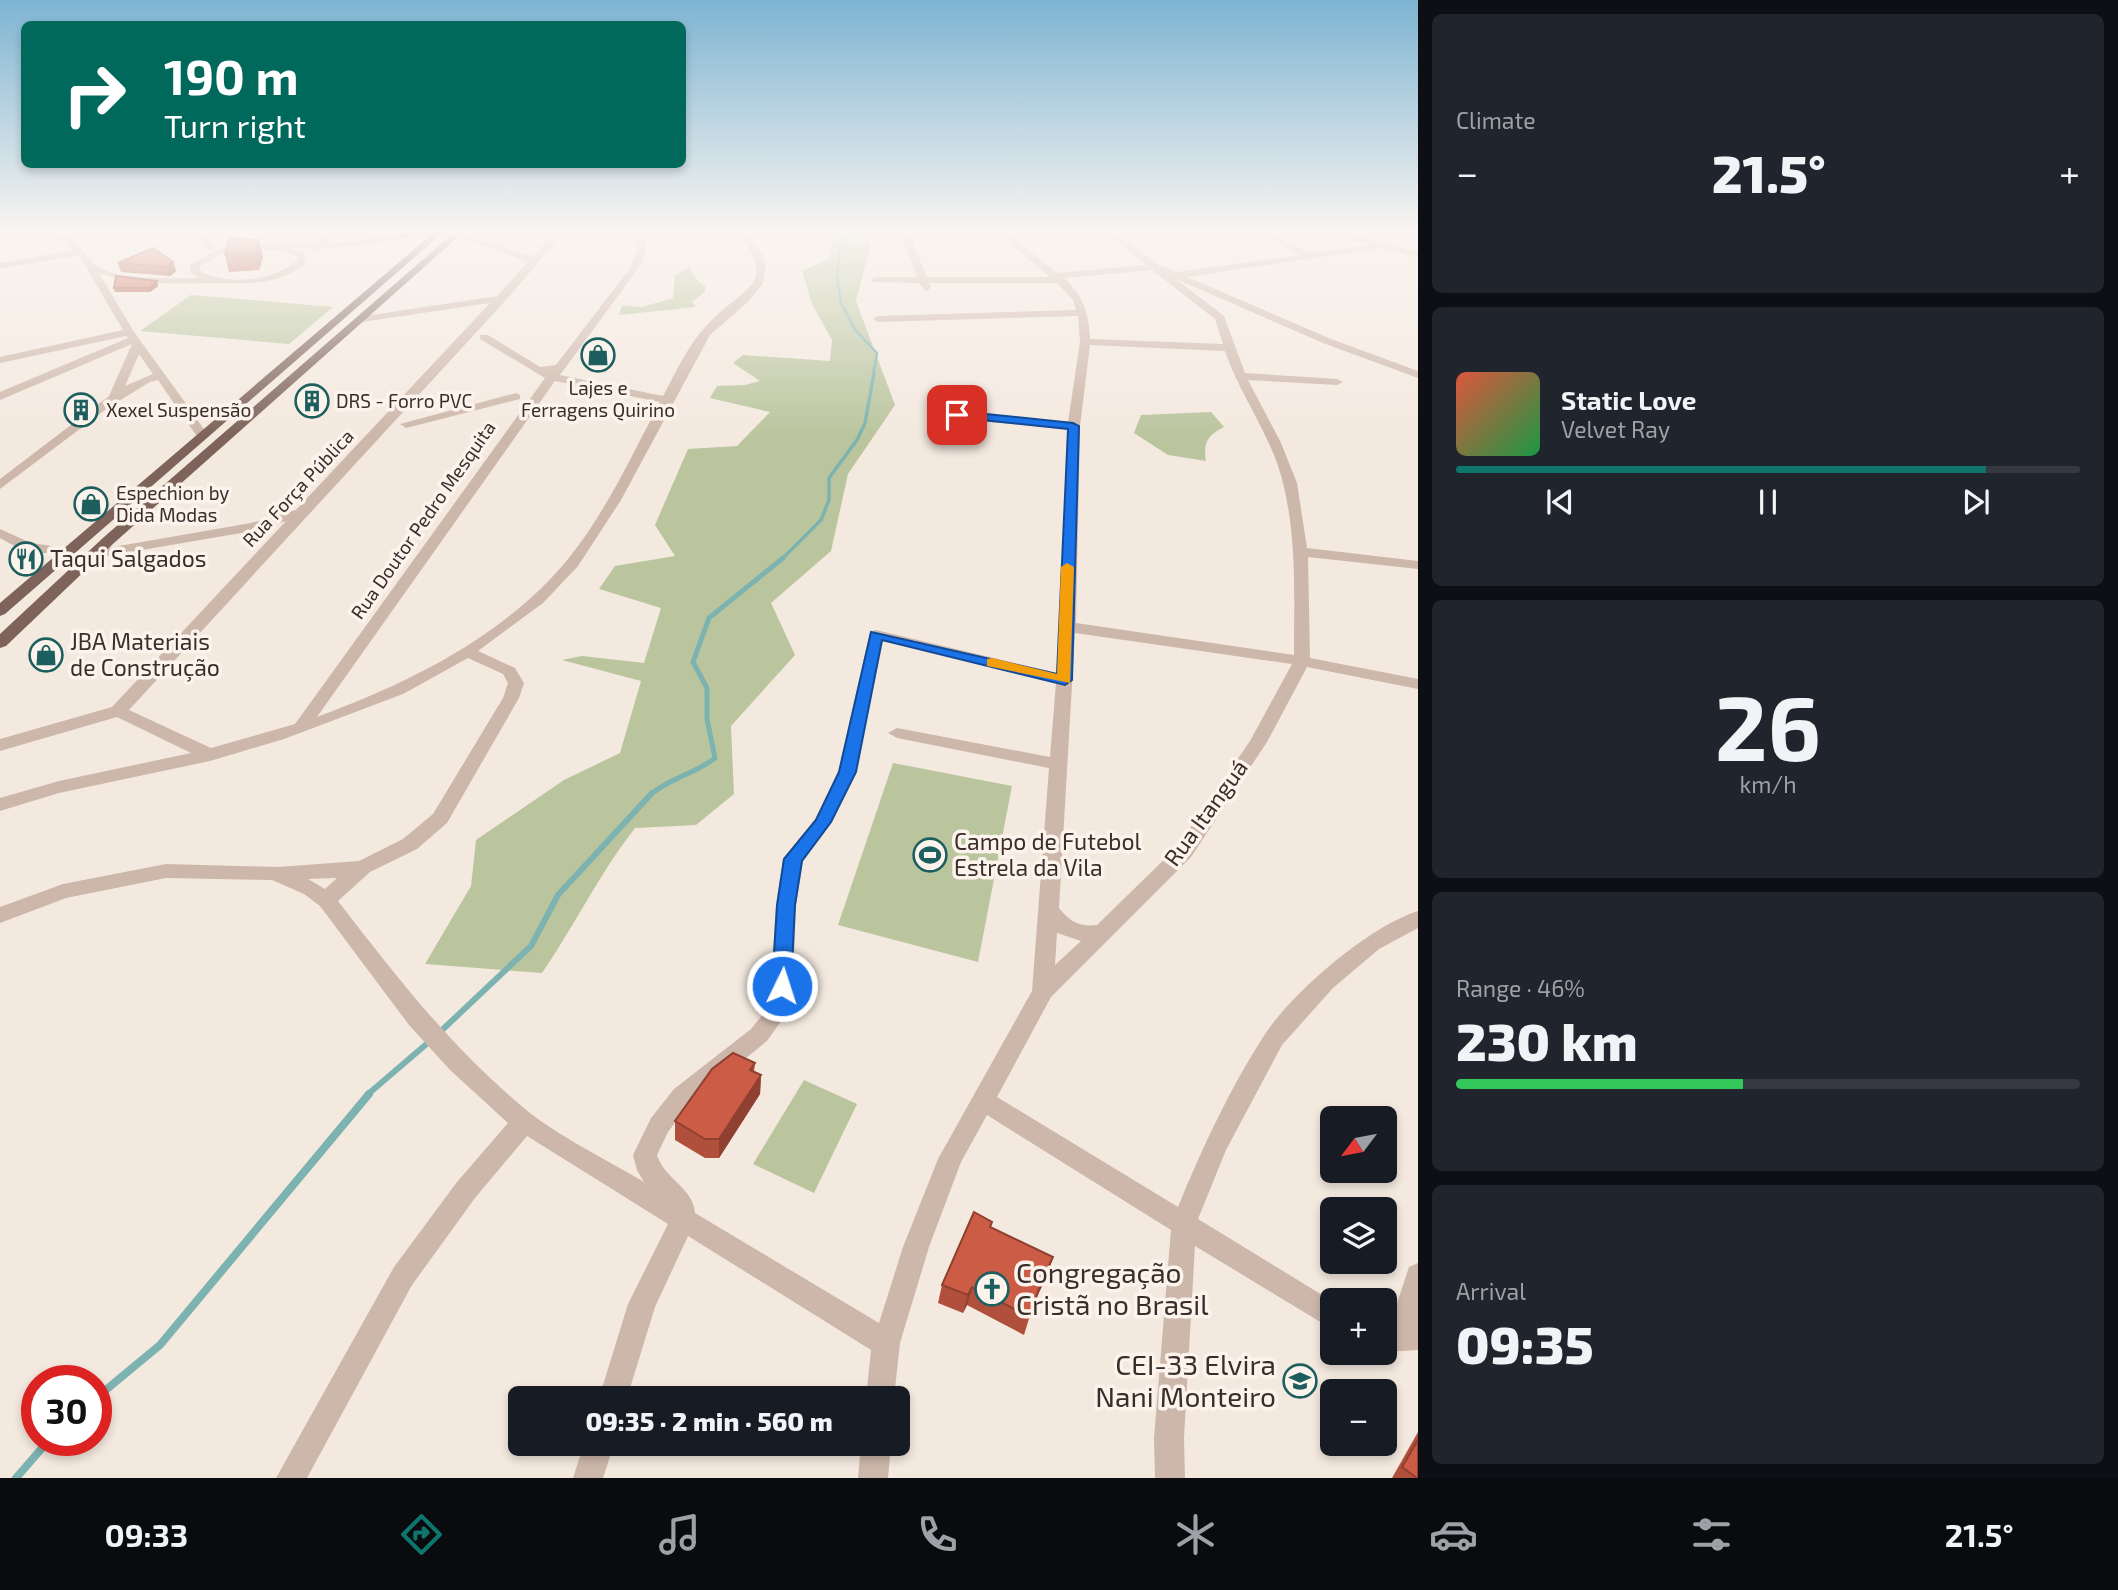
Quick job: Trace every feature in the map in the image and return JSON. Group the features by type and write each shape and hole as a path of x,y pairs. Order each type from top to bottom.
{"main road":[{"path":"0,611 362,298"},
{"path":"0,643 109,540 386,298"},
{"path":"226,414 262,404"},
{"path":"109,540 105,533 107,524 147,489 151,479"}],"street":[{"path":"110,298 134,338 187,409 202,435"},
{"path":"362,319 502,298"},
{"name":"Rua Força Pública","path":"118,711 280,533 476,334 502,298"},
{"name":"Rua Doutor Pedro Mesquita","path":"302,726 536,397 611,298"},
{"path":"0,805 51,788 210,755 302,726 436,673 467,652 546,592 582,551 611,511 707,330 746,298"},
{"path":"1044,991 1068,627 1073,426 1085,342 1083,313 1076,298"},
{"name":"Rua Itanguá","path":"881,1386 886,1343 916,1247 950,1159 985,1102 1044,991 1184,852 1258,743 1302,661 1300,552 1290,483 1275,443 1240,376 1220,318 1198,298"},
{"path":"1231,298 1327,341 1418,375"},
{"path":"878,319 1083,313"},
{"path":"476,334 538,371 557,372 668,400"},
{"path":"3,356 134,338"},
{"path":"0,396 134,338"},
{"path":"114,398 134,338"},
{"path":"1085,342 1230,348"},
{"path":"2,485 114,398 143,379 161,376"},
{"path":"1240,376 1337,382"},
{"path":"373,437 406,424 516,397 536,397"},
{"path":"187,409 205,415 226,414"},
{"path":"957,415 1073,426"},
{"path":"385,424 406,424"},
{"path":"95,554 253,527 300,512"},
{"path":"253,527 280,533"},
{"path":"0,533 28,547 47,549 74,546"},
{"path":"109,540 159,541"},
{"path":"47,549 60,559"},
{"path":"1300,552 1418,565"},
{"path":"1068,627 1302,661 1418,684"},
{"path":"617,1386 642,1304 682,1220 682,1204 649,1170 645,1155 659,1125 682,1096 759,1035 773,1017 782,986 786,905 793,859 823,822 848,772 876,635 1065,680"},
{"path":"0,915 63,891 128,876 211,869 274,873 328,872 363,866 410,844 440,818 515,690 515,676 467,652"},
{"path":"436,673 495,665"},
{"path":"322,699 328,708 344,711"},
{"path":"0,745 118,711 210,755"},
{"path":"897,733 1058,764"},
{"path":"327,901 334,891 363,866"},
{"path":"274,873 311,889 327,901 422,1025 524,1122 886,1343"},
{"path":"1048,908 1064,928 1083,935 1101,932"},
{"path":"1170,1478 1169,1438 1184,1223 1215,1146 1274,1039 1325,982 1372,943 1418,919"},
{"path":"985,1102 1320,1308"},
{"path":"292,1478 403,1276 466,1190 524,1122"},
{"path":"1401,1338 1417,1286"},
{"path":"588,1478 595,1456"},
{"path":"873,1478 875,1456"}],"green space":[{"path":"187,298 226,298 333,307 289,344 140,331"},
{"path":"673,298 697,298 692,302 696,307 619,315 622,305 642,307"},
{"path":"810,298 857,298 895,405 848,474 831,551 771,603 795,655 731,726 734,794 696,825 635,828 610,863 542,973 425,964 471,886 476,840 564,780 620,753 641,681 562,660 582,656 644,663 661,608 599,589 615,566 675,556 655,525 688,449 737,446 770,412 710,398 717,386 745,385 760,381 733,363 743,355 830,361 832,340"},
{"path":"1211,412 1224,427 1208,440 1205,449 1206,461 1168,455 1134,433 1141,415"},
{"name":"Campo de Futebol Estrela da Vila","path":"893,763 1012,786 978,962 838,925"},
{"path":"804,1080 857,1104 814,1193 753,1164"}],"building":[{"path":"733,1053 755,1063 750,1070 761,1075 719,1139 705,1139 675,1121 712,1069"},
{"name":"Congregação Cristã no Brasil","path":"974,1212 992,1222 990,1227 1053,1257 1040,1285 1030,1317 972,1287 968,1295 942,1285"},
{"path":"1418,1440 1418,1478 1417,1478 1402,1467"}],"waterway":[{"path":"840,298 856,331 877,353 873,375"},
{"path":"783,558 821,520 829,500 829,478 857,440 865,423 874,373"},
{"path":"650,795 715,758 707,719 707,688 693,662 709,618 783,558"},
{"path":"440,1032 531,946 558,895 650,795"},
{"path":"367,1095 430,1041"},
{"path":"112,1385 160,1345 369,1094"},
{"path":"16,1478 35,1456"}],"slow traffic":[{"path":"992,663 1065,680 1067,567"}],"place":[{"name":"Lajes e Ferragens Quirino","path":"598,355"},
{"name":"DRS - Forro PVC","path":"312,401"},
{"name":"Xexel Suspensão","path":"81,410"},
{"name":"Espechion by Dida Modas","path":"91,504"},
{"name":"Taqui Salgados","path":"26,559"},
{"name":"JBA Materiais de Construção","path":"46,655"},
{"name":"Campo de Futebol Estrela da Vila","path":"930,855"},
{"name":"Congregação Cristã no Brasil","path":"992,1289"},
{"name":"CEI-33 Elvira Nani Monteiro","path":"1300,1381"}],"route":[{"path":"782,986 786,905 793,859 823,822 848,772 876,635 1065,680 1073,426 957,415"}]}
